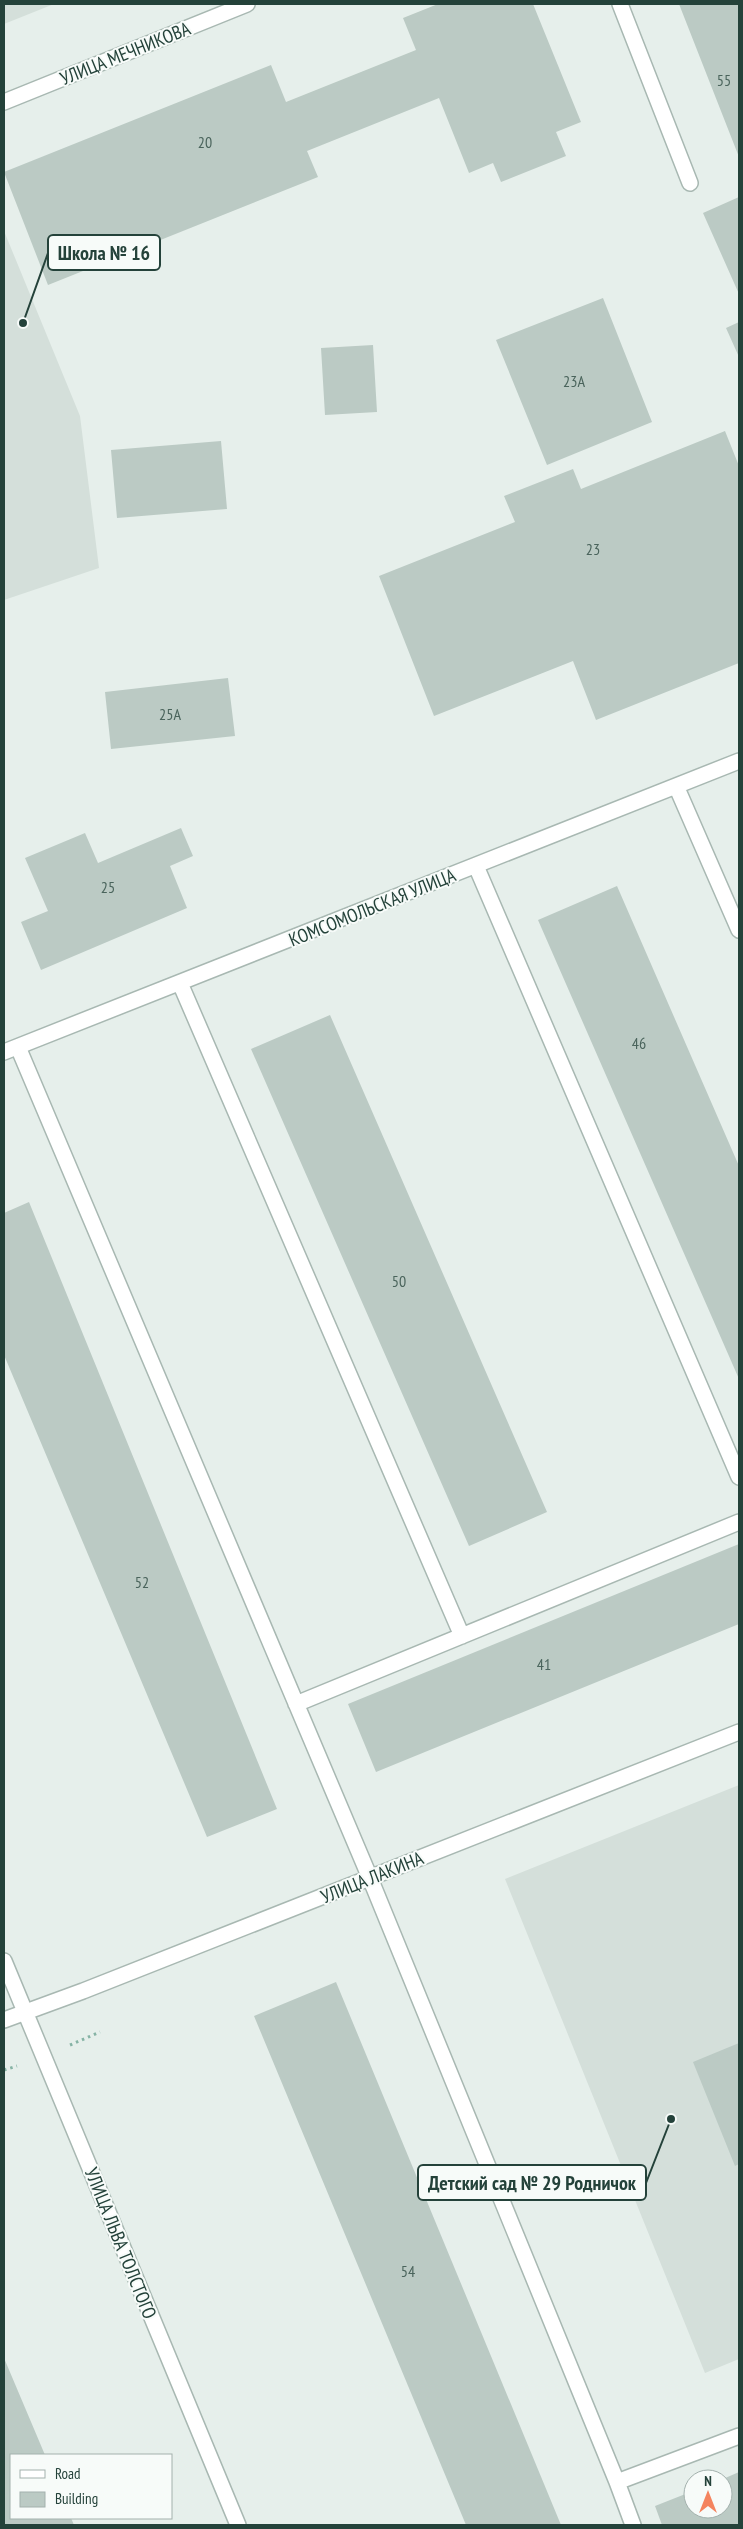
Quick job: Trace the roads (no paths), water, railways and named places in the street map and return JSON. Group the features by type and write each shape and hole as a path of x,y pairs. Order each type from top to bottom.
{"street":[{"name":"УЛИЦА МЕЧНИКОВА","path":"4,102 247,4"},
{"path":"620,4 690,183"},
{"name":"КОМСОМОЛЬСКАЯ УЛИЦА","path":"11,1049 739,762"},
{"path":"677,788 739,930"},
{"path":"476,866 739,1477"},
{"path":"180,983 462,1636"},
{"path":"11,1049 370,1878 633,2525"},
{"path":"296,1704 739,1522"},
{"name":"УЛИЦА ЛАКИНА","path":"4,2020 739,1732"},
{"name":"УЛИЦА ЛЬВА ТОЛСТОГО","path":"4,1961 238,2525"},
{"path":"617,2482 739,2436"}],"place":[{"name":"Школа № 16","path":"23,323"},
{"name":"Детский сад № 29 Родничок","path":"671,2119"}]}
